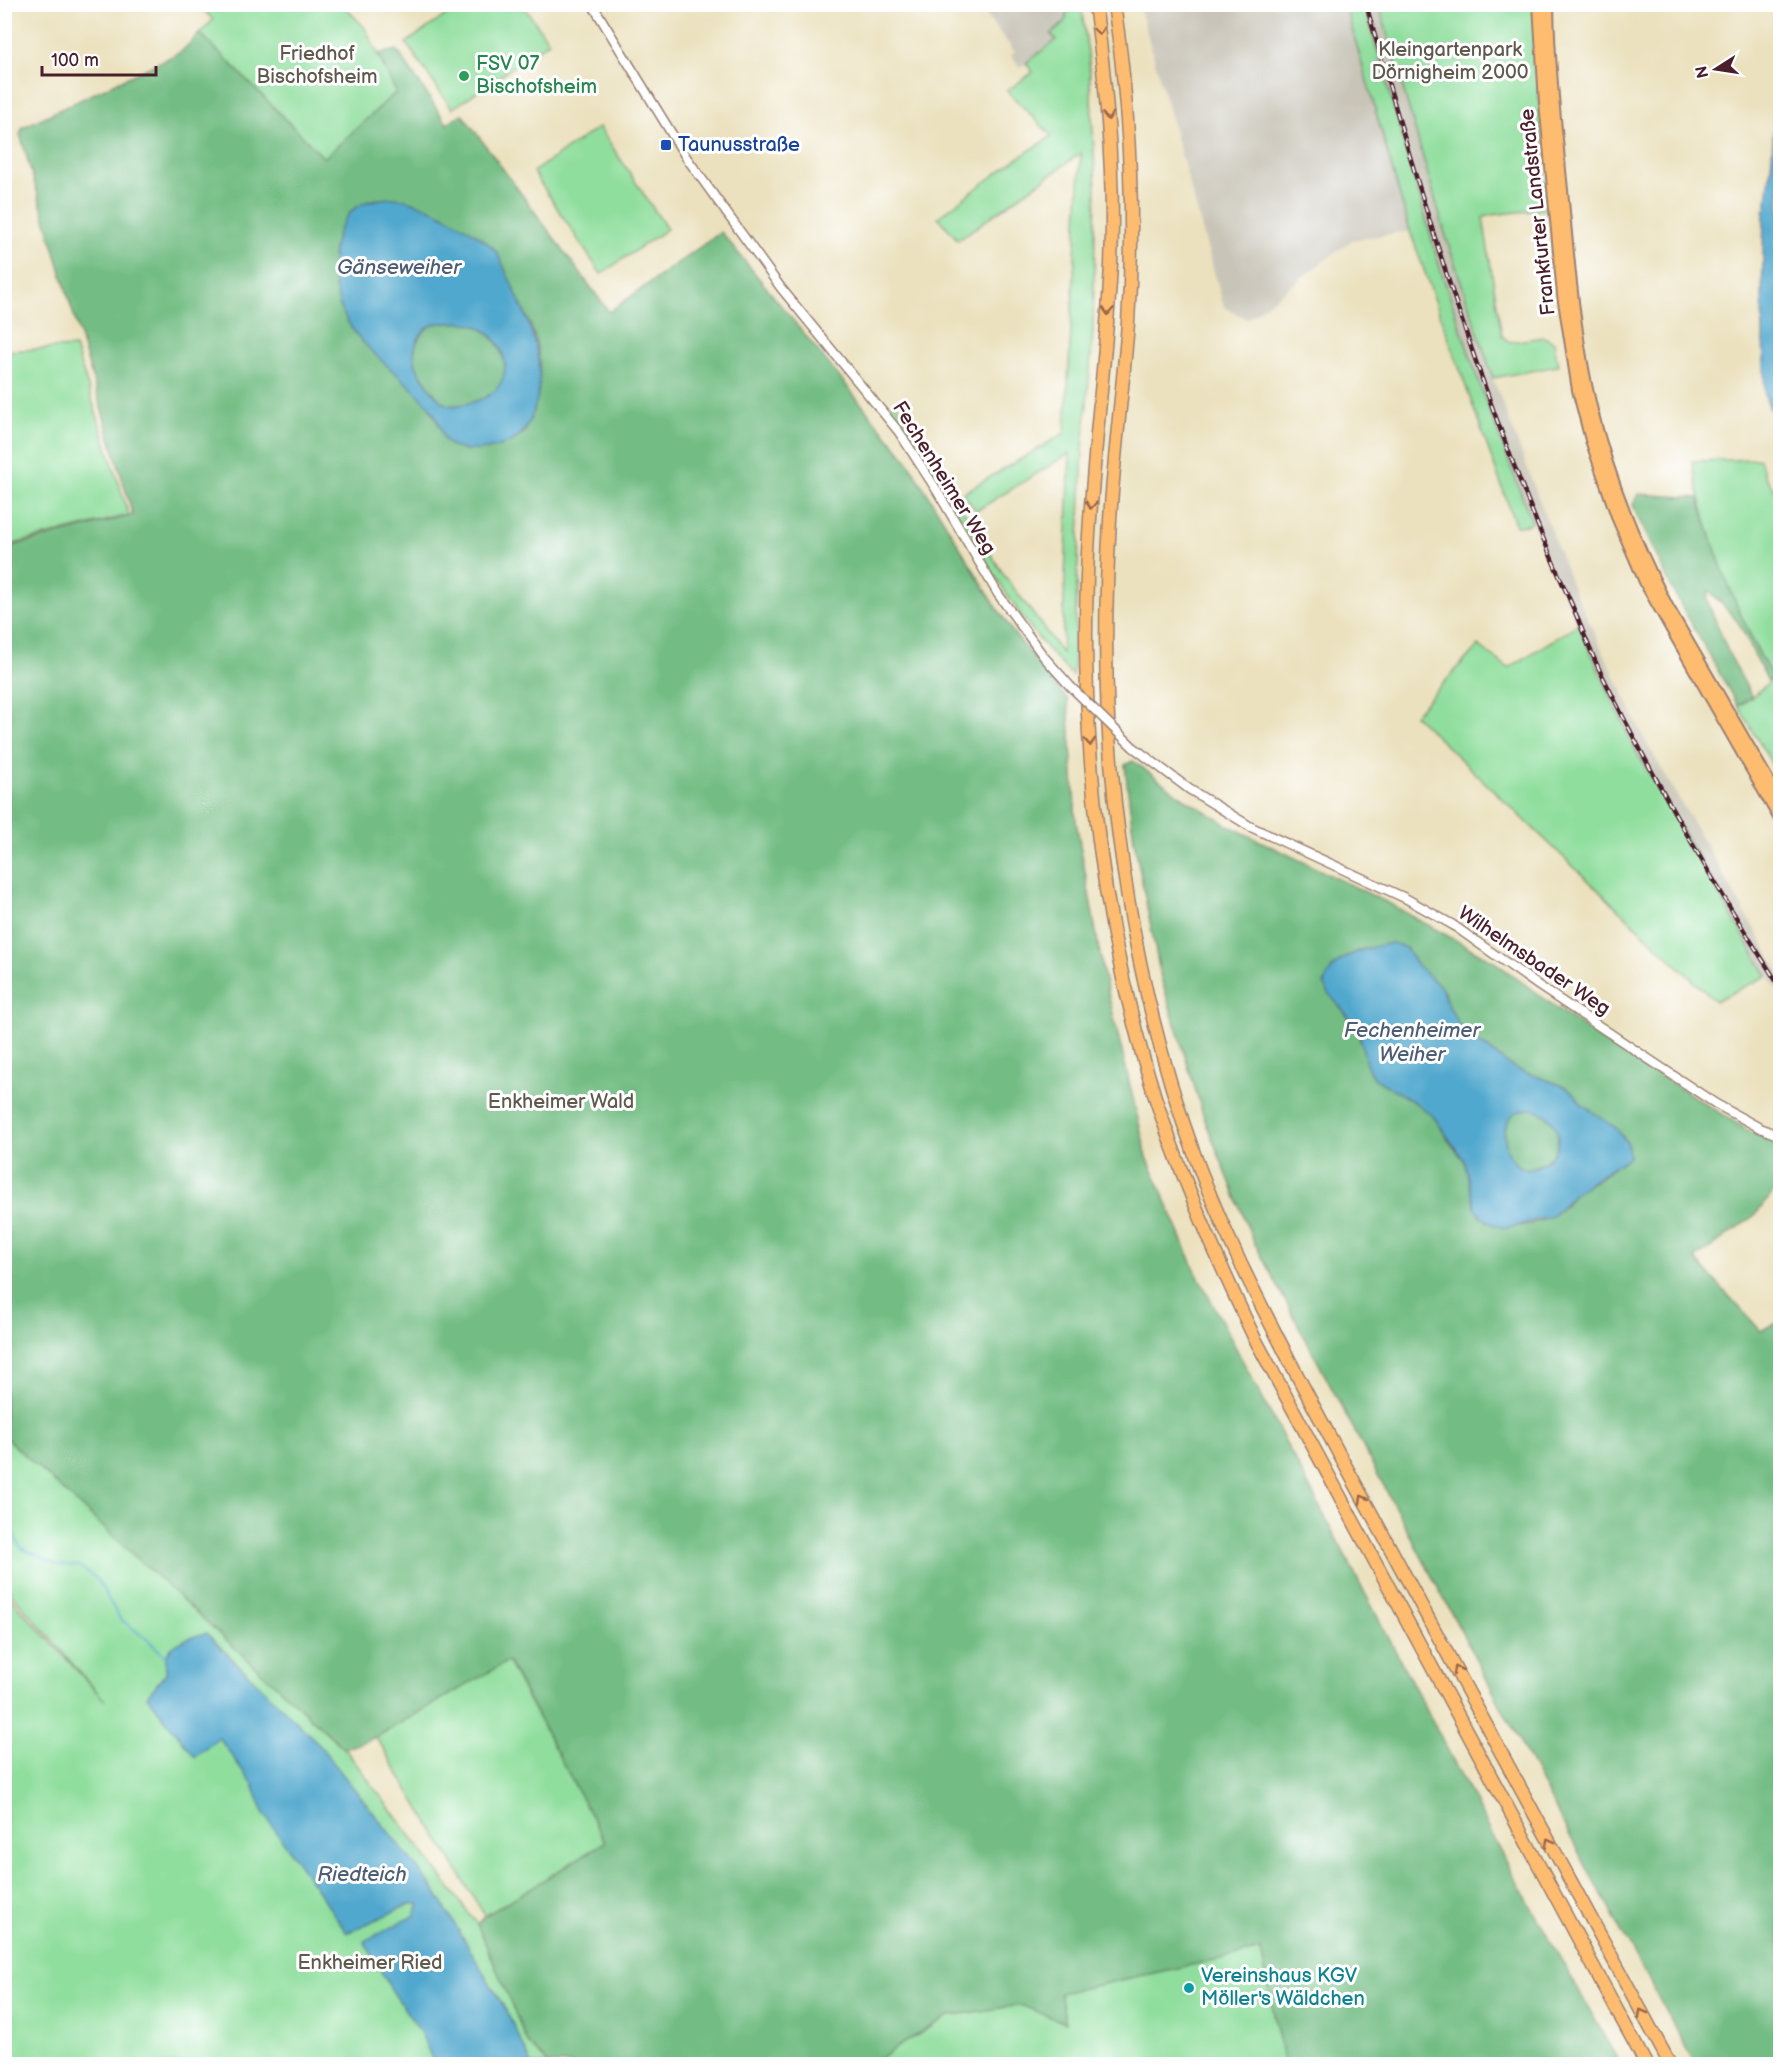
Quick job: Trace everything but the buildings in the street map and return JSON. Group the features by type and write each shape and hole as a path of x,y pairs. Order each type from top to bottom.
{"highway":[{"path":"1095,4 1108,111 1111,259 1086,578 1088,688 1100,843 1119,957 1136,1029 1154,1095 1186,1184 1254,1337 1646,2064"},
{"path":"1114,4 1122,55 1131,162 1131,229 1128,322 1110,516 1107,642 1109,736 1125,888 1154,1026 1195,1157 1246,1276 1328,1435 1670,2064"}],"main road":[{"name":"Frankfurter Landstraße","path":"1539,4 1545,102 1562,284 1573,360 1587,410"},
{"name":"Frankfurter Landstraße","path":"1548,4 1553,95 1572,288 1587,410"},
{"path":"1587,410 1645,562 1780,801"},
{"path":"1587,410 1613,506 1646,584 1780,819"}],"street":[{"name":"Fechenheimer Weg","path":"592,4 686,157 781,288 899,432 936,489 998,594 1044,657 1070,686 1133,747 1189,789 1225,813 1259,831"},
{"name":"Wilhelmsbader Weg","path":"1259,831 1395,894 1445,921 1716,1104 1780,1136"}],"shaded area":[{"path":"981,4 1065,5 1068,15 1065,23 1051,33 1056,40 1020,67 1011,56 1015,52 979,6"},
{"path":"1139,5 1345,5 1410,231 1352,240 1247,319 1224,307"},
{"path":"1364,5 1379,5 1469,309 1572,586 1646,742 1780,973 1780,996 1634,748 1540,542 1484,397 1440,268"}],"green space":[{"name":"FSV 07 Bischofsheim","path":"462,4 523,5 549,42 452,109 406,43"},
{"name":"Friedhof Bischofsheim","path":"199,5 343,5 365,28 396,92 324,159 200,33 213,20"},
{"path":"1066,5 1081,5 1089,61 1096,189 1093,331 1083,450 1073,676 1053,656 1018,611 936,479 887,406 896,404 1004,575 1062,653 1070,453 976,511 963,493 1065,433 1081,153 958,240 938,217 1012,162 1052,136 1007,91 1033,72 1026,63 1056,40 1051,34 1066,19"},
{"path":"1345,5 1364,5 1440,268 1484,397 1532,522 1528,525 1516,526 1410,231"},
{"name":"Kleingartenpark Dörnigheim 2000","path":"1379,5 1533,5 1547,209 1490,215 1483,218 1502,336 1510,342 1544,337 1554,342 1558,366 1493,378 1446,237"},
{"name":"Enkheimer Wald","path":"200,33 324,158 396,92 378,54 397,50 447,124 462,114 609,312 721,232 907,460 1012,631 1068,700 1076,822 1104,976 1147,1157 1197,1274 1515,1878 1620,2064 1284,2064 1261,1950 1060,1993 1066,2023 1020,2005 948,2016 875,2061 865,2064 549,2064 528,2043 477,1924 485,1916 605,1842 508,1661 376,1737 345,1749 5,1437 4,548 133,515 20,134 23,127 181,52","holes":["377,199 492,246 532,329 539,356 539,382 534,408 524,433 466,450 450,445 427,403 361,338 340,307 334,266 334,247 351,211 368,201"]},
{"path":"599,127 667,229 601,274 533,172"},
{"path":"438,323 469,323 488,333 501,350 504,361 503,381 497,390 483,399 462,405 447,405 438,398 420,372 414,356 416,343 423,332"},
{"path":"75,347 129,515 5,546 5,351"},
{"path":"1760,459 1765,476 1777,494 1780,521 1780,778 1738,706 1773,679 1734,600 1705,518 1692,461"},
{"path":"1638,494 1699,498 1731,591 1750,636 1773,679 1768,681 1738,622 1709,590 1707,600 1729,654 1752,697 1738,706 1673,591 1633,505"},
{"path":"1578,624 1634,748 1767,976 1715,1001 1414,715 1478,646 1509,668"},
{"path":"1133,761 1185,799 1231,827 1390,904 1493,961 1594,1035 1752,1133 1780,1142 1780,1184 1755,1215 1695,1259 1761,1331 1780,1320 1780,2064 1695,2064 1595,1883 1253,1240 1204,1118 1161,978 1134,841 1125,765","holes":["1367,948 1406,948 1415,963 1444,992 1446,1001 1465,1036 1488,1048 1507,1064 1566,1087 1574,1093 1581,1104 1616,1128 1628,1144 1608,1172 1577,1191 1561,1209 1540,1221 1507,1226 1497,1225 1480,1215 1464,1160 1434,1117 1416,1103 1374,1078 1370,1073 1357,1030 1341,1007 1341,962"]},
{"path":"1532,1109 1550,1119 1557,1130 1558,1137 1554,1153 1548,1160 1534,1167 1525,1168 1515,1164 1508,1153 1505,1132 1512,1115"},
{"name":"Enkheimer Ried","path":"4,1394 308,1716 345,1749 477,1924 532,2047 549,2064 5,2064 5,1592 105,1701 5,1586"},
{"path":"507,1661 606,1842 485,1916 376,1737"},
{"path":"1261,1950 1284,2064 865,2064 875,2061 948,2016 1020,2004 1065,2023 1059,1993"}],"water":[{"path":"1780,24 1780,420 1771,411 1765,396 1762,301 1764,210 1766,210 1772,157"},
{"name":"Gänseweiher","path":"392,198 418,204 449,218 479,237 498,254 532,334 539,376 538,397 531,418 513,441 483,450 462,450 450,445 445,440 437,418 429,406 375,355 357,335 343,312 338,298 333,267 337,237 342,224 360,205","holes":["438,323 474,325 490,334 498,343 503,354 504,375 491,394 468,403 448,405 434,393 417,367 414,356 416,343 423,332"]},
{"name":"Fechenheimer Weiher","path":"1392,943 1406,948 1415,963 1441,987 1465,1036 1488,1048 1507,1064 1566,1087 1574,1093 1581,1104 1616,1128 1628,1144 1629,1157 1576,1192 1552,1216 1504,1228 1483,1218 1475,1208 1464,1160 1434,1117 1416,1103 1374,1078 1370,1073 1357,1030 1324,985 1334,966 1342,960 1361,951","holes":["1532,1109 1539,1111 1554,1124 1557,1130 1557,1144 1554,1153 1546,1161 1538,1166 1522,1168 1515,1164 1508,1153 1505,1139 1506,1126 1512,1115 1518,1112"]},
{"name":"Riedteich","path":"206,1633 317,1742 434,1889 507,2012 532,2064 434,2064 421,2033 391,1989 364,1941 414,1916 419,1904 410,1904 347,1933 264,1814 253,1785 219,1738 195,1757 147,1696 166,1673 166,1658 171,1648 182,1641"}],"waterway":[{"path":"4,1517 21,1548 58,1565 79,1566 97,1579 120,1619 166,1657"}],"railway":[{"path":"1366,4 1433,233 1484,383 1511,458 1595,661 1662,791 1708,871 1780,987"}],"place":[{"name":"FSV 07 Bischofsheim","path":"464,76"},
{"name":"Taunusstraße","path":"666,145"},
{"name":"Vereinshaus KGV Möller's Wäldchen","path":"1189,1988"}]}
